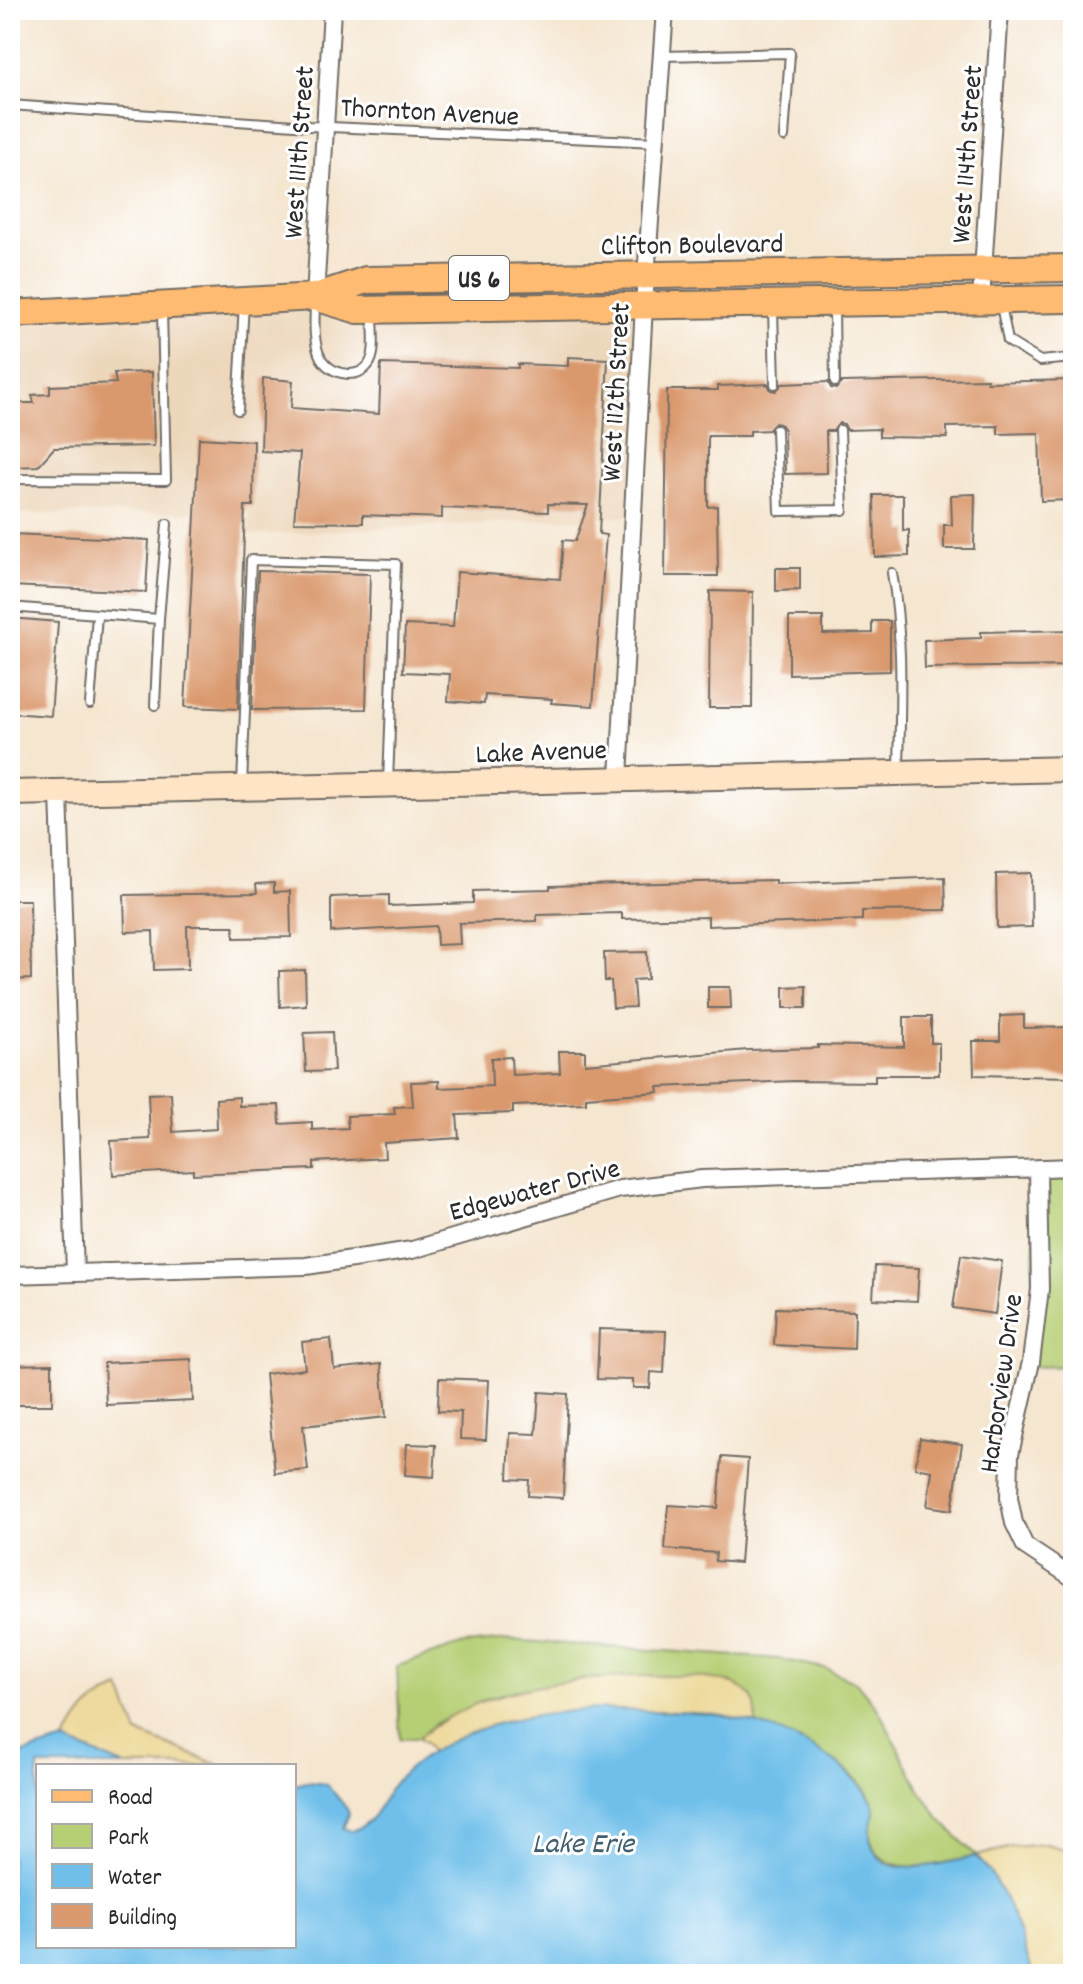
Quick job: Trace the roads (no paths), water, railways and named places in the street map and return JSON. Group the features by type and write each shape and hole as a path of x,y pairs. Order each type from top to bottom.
{"main road":[{"name":"Clifton Boulevard","path":"10,314 315,297 366,280 1073,268"},
{"name":"Clifton Boulevard","path":"315,297 358,310 1073,299"}],"street":[{"name":"West 111th Street","path":"315,297 332,10"},
{"name":"West 112th Street","path":"619,778 644,305 665,10"},
{"name":"West 114th Street","path":"990,300 983,270 1000,10"},
{"name":"Lake Avenue","path":"10,793 1073,769"},
{"path":"59,793 75,1273"},
{"name":"Edgewater Drive","path":"10,1275 322,1264 412,1250 620,1189 702,1179 1073,1167"},
{"name":"Harborview Drive","path":"1038,1168 1040,1289 1031,1362 1010,1454 1009,1498 1014,1523 1025,1546 1073,1578"}],"lane":[{"path":"662,56 790,53 784,137"},
{"name":"Thornton Avenue","path":"10,105 324,127 657,142"},
{"path":"315,297 320,356 330,369 341,375 356,374 369,365 373,354 373,310"},
{"path":"990,300 1008,341 1040,361 1073,358"},
{"path":"238,410 244,301"},
{"path":"833,303 835,382"},
{"path":"773,304 775,384"},
{"path":"10,479 166,480 162,306"},
{"path":"776,430 779,511 843,510 840,430"},
{"path":"155,705 167,524"},
{"path":"242,788 251,560 396,564 388,784"},
{"path":"892,573 899,613 899,772"},
{"path":"10,607 159,619"},
{"path":"90,704 97,615"}],"water":[{"name":"Lake Erie","path":"600,1709 723,1716 764,1726 804,1743 841,1767 872,1802 874,1810 870,1840 876,1854 886,1863 917,1867 976,1856 1004,1896 1033,1974 10,1974 10,1757 65,1741 120,1764 36,1764 36,1948 296,1948 296,1785 327,1784 347,1809 349,1814 343,1828 351,1831 368,1822 399,1778 443,1745 493,1725 546,1714"}]}
